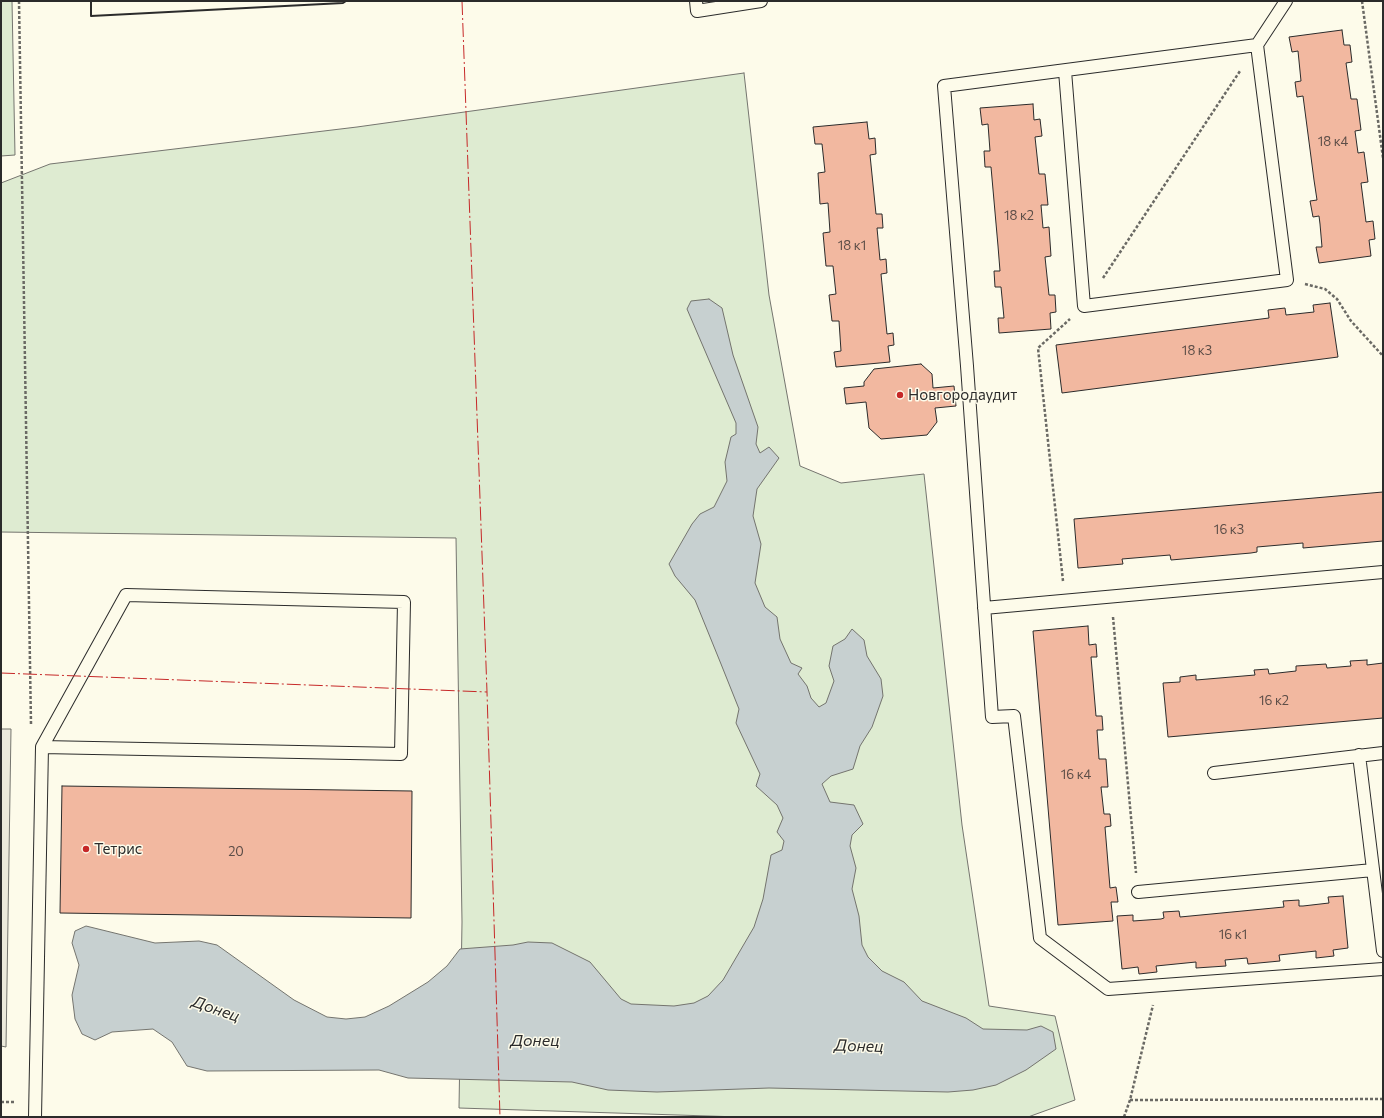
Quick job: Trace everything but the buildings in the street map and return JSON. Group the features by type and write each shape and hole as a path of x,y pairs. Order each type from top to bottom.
{"lane":[{"path":"696,1 698,11 761,1"},
{"path":"1065,71 1084,306 1287,280 1257,45 1286,1"},
{"path":"1257,45 944,86 966,358 992,717 1014,716 1040,938 1108,989 1383,969"},
{"path":"984,608 1383,572"},
{"path":"36,1117 42,747 126,595 404,602 400,754 42,747"},
{"path":"1214,773 1383,752"},
{"path":"1359,755 1383,951"},
{"path":"1138,892 1373,870"}],"path":[{"path":"19,1 31,730"},
{"path":"1362,1 1383,158"},
{"path":"1287,280 1325,289 1337,299 1351,321 1383,356"},
{"path":"1111,596 1138,892"},
{"path":"1124,1117 1130,1100 1158,985"},
{"path":"1130,1100 1383,1098"},
{"path":"1,1102 19,1102"}],"green space":[{"path":"1,1 12,1 15,155 1,156"},
{"path":"744,73 769,295 800,466 841,483 924,474 962,825 989,1006 1055,1016 1075,1100 1028,1117 740,1117 459,1108 462,922 456,538 1,532 1,183 50,164 357,127"}],"shaded area":[{"path":"1,729 11,729 6,1047 1,1046"}],"water":[{"name":"Донец","path":"709,299 722,308 733,355 758,427 756,444 760,453 769,447 779,458 757,489 753,516 761,544 755,583 765,607 777,617 780,639 791,663 802,668 798,674 807,686 811,698 819,707 826,703 834,681 829,666 833,646 845,639 852,629 864,640 867,656 881,679 883,696 872,727 860,746 853,769 831,776 822,784 830,802 854,805 863,824 852,835 850,846 856,868 852,889 859,916 862,945 868,957 882,971 904,982 922,1001 966,1018 983,1029 1027,1030 1041,1026 1053,1032 1056,1049 1026,1070 996,1085 973,1090 948,1092 769,1088 657,1092 608,1090 572,1082 408,1078 379,1070 207,1071 187,1066 172,1042 153,1029 112,1032 95,1040 82,1034 75,1019 72,995 79,965 72,943 75,931 86,926 155,943 199,941 217,945 294,1000 327,1017 346,1019 365,1017 389,1006 428,982 447,966 460,949 513,945 528,942 552,943 590,962 621,999 631,1004 674,1006 694,1003 708,996 723,980 754,927 763,899 771,855 782,850 784,841 777,832 783,818 777,805 756,786 760,774 736,723 739,709 695,600 675,576 669,564 692,524 700,514 714,507 727,481 725,462 731,437 736,434 736,423 687,309 691,301"}],"wall":[{"path":"91,1 91,16 343,3 346,1"}],"power":[{"path":"462,1 487,692 500,1117"},
{"path":"1,673 487,692"}],"place":[{"name":"Новгородаудит","path":"900,395"},
{"name":"Тетрис","path":"86,849"}]}
